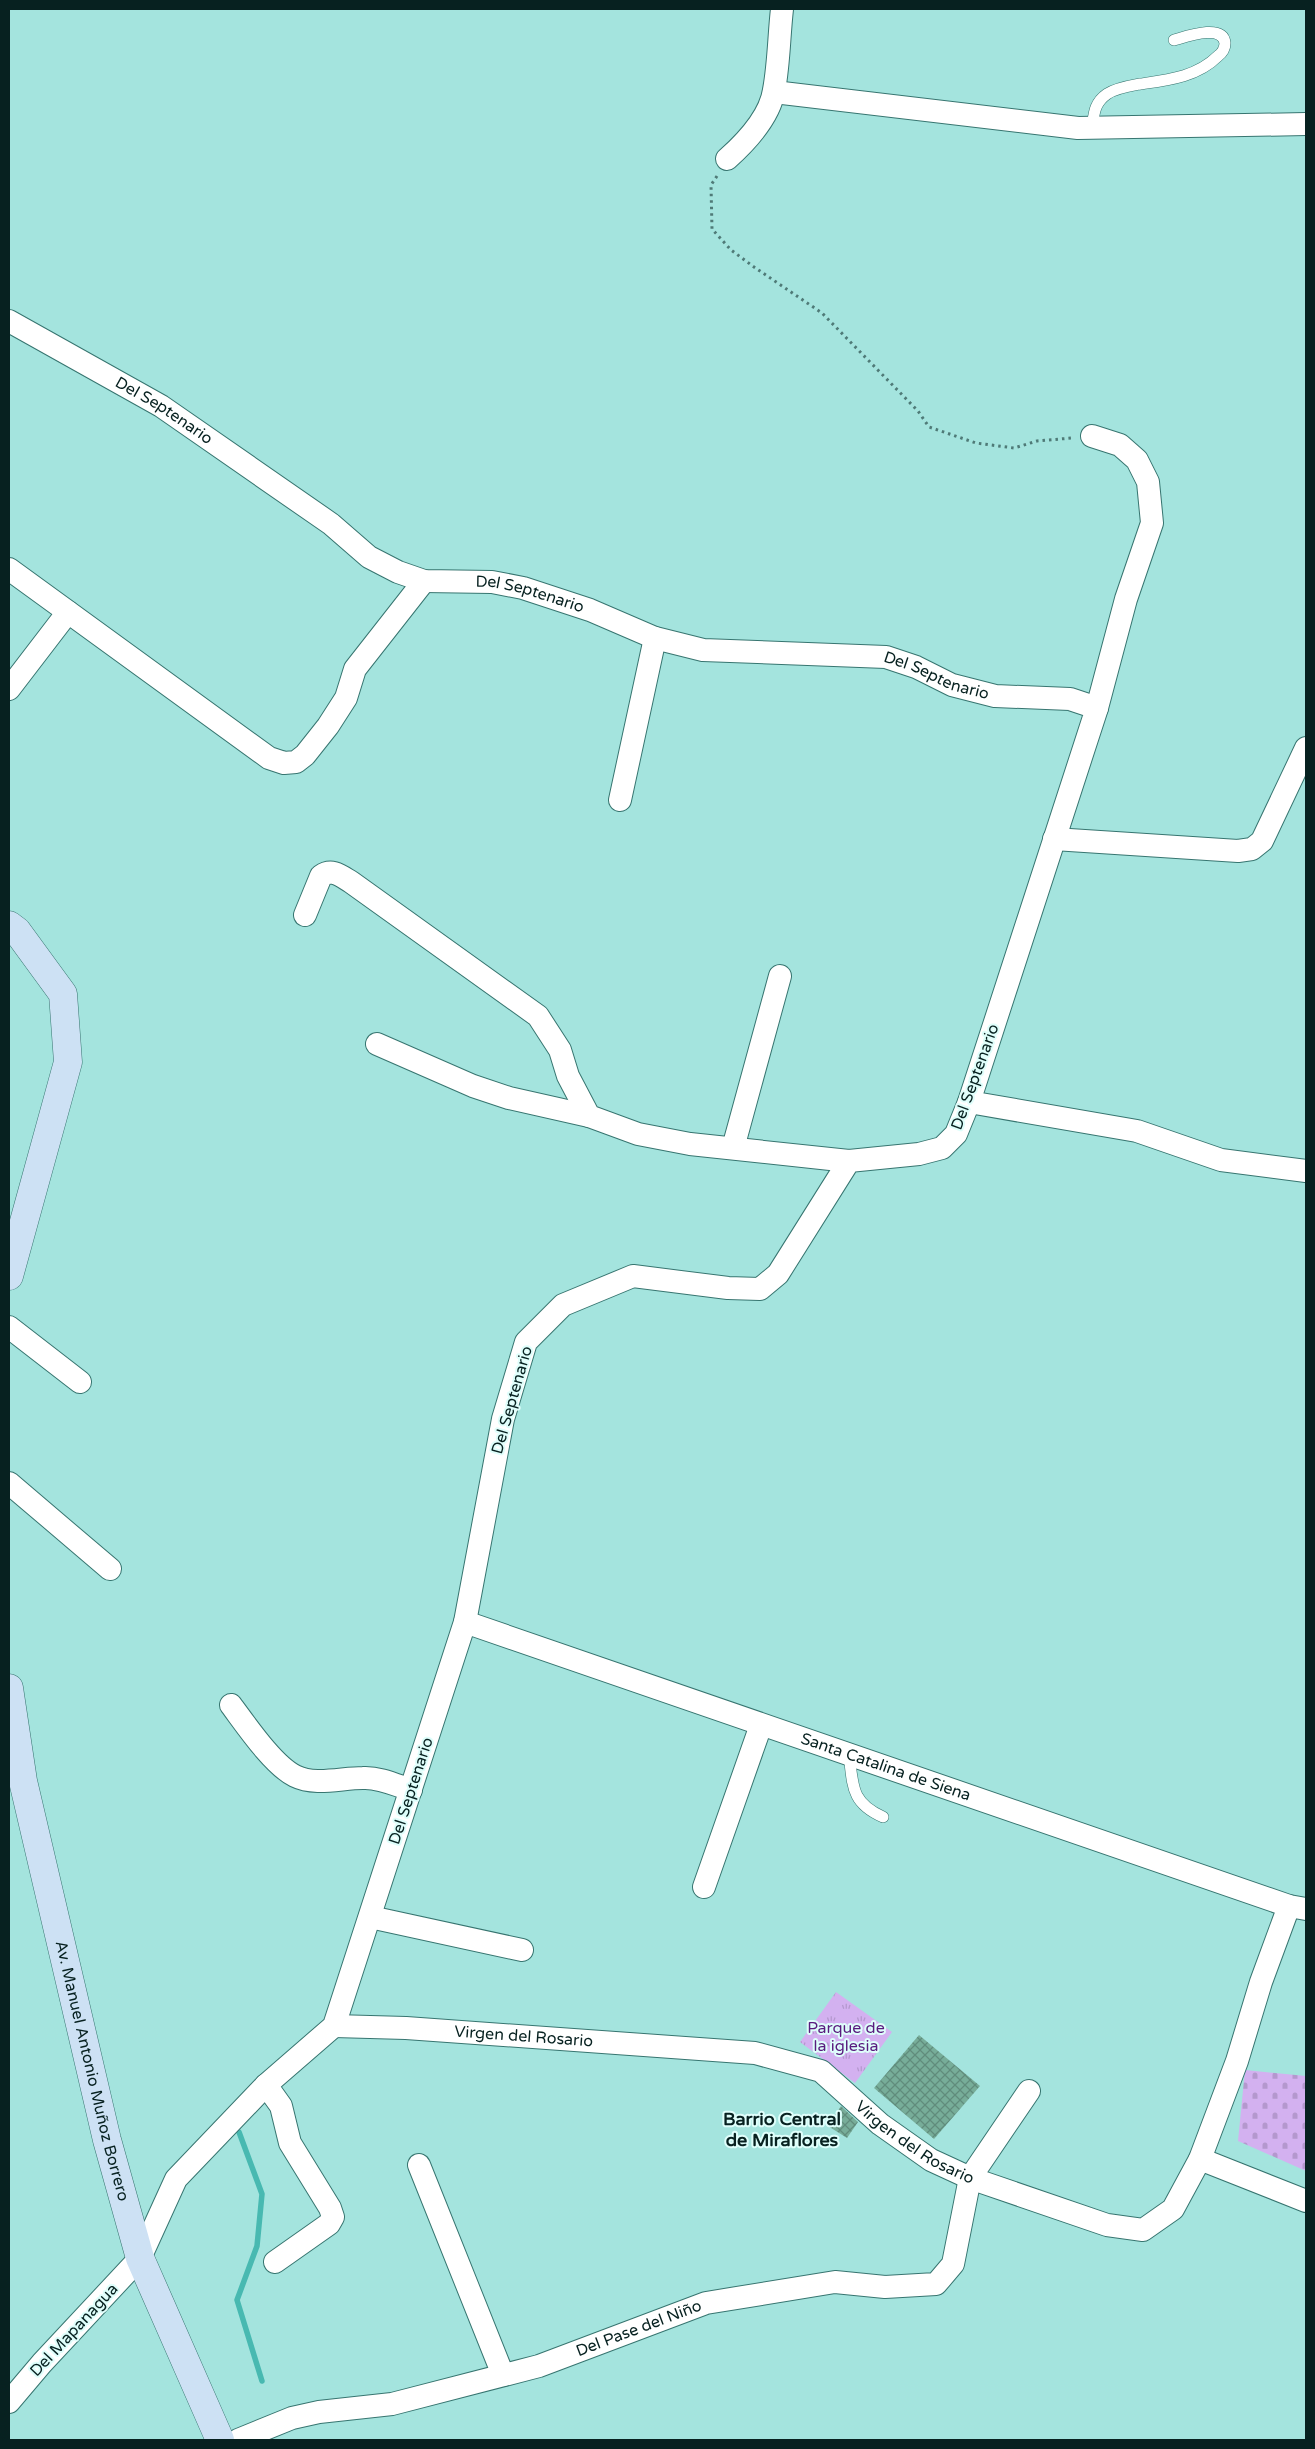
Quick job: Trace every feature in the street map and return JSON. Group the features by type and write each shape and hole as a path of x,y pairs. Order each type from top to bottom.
{"street":[{"path":"727,159 739,148 764,117 774,92 782,9"},
{"path":"774,92 1092,128 1306,124"},
{"name":"Del Septenario","path":"9,321 161,406 331,524 369,557 398,572 424,581 492,582 523,588 590,610 655,638 703,650 886,657 916,667 952,685 995,696 1070,699 1097,708 969,1102 956,1134 942,1148 919,1154 849,1161 778,1274 760,1289 728,1288 633,1276 563,1305 526,1342 503,1419 465,1622 334,2026"},
{"path":"1092,436 1120,445 1137,460 1148,482 1152,524 1126,599 1097,708"},
{"path":"9,569 269,758 284,763 296,762 305,755 328,726 346,698 355,669 424,581"},
{"path":"9,688 68,612"},
{"path":"620,800 655,638"},
{"path":"1054,839 1238,851 1252,849 1262,842 1306,748"},
{"path":"305,915 321,876 326,872 333,872 351,882 538,1016 560,1050 568,1076 589,1116"},
{"path":"9,926 18,932 62,994 68,1062 9,1276"},
{"path":"733,1148 780,976"},
{"path":"377,1044 473,1086 509,1098 589,1116 638,1134 733,1148 849,1161"},
{"path":"969,1102 1137,1131 1220,1160 1306,1171"},
{"path":"9,1327 80,1382"},
{"path":"9,1483 110,1568"},
{"name":"Santa Catalina de Siena","path":"465,1622 761,1725 1297,1907"},
{"name":"Av. Manuel Antonio Muñoz Borrero","path":"9,1688 22,1781 107,2140 140,2258 220,2440"},
{"path":"231,1705 272,1756 294,1776 310,1780 365,1778 384,1781 411,1790"},
{"path":"704,1887 761,1725"},
{"name":"Virgen del Rosario","path":"334,2026 406,2028 755,2053 821,2071 880,2124 931,2160 970,2178 1107,2225 1143,2230 1173,2209 1200,2159 1237,2061 1261,1982 1297,1907"},
{"path":"370,1917 522,1950"},
{"path":"140,2258 176,2179 266,2085 334,2026"},
{"path":"266,2085 281,2106 290,2143 330,2208 333,2217 329,2224 275,2262"},
{"path":"970,2178 1030,2091"},
{"path":"1200,2159 1306,2201"},
{"path":"419,2165 503,2375"},
{"name":"Del Pase del Niño","path":"238,2440 292,2418 319,2412 392,2404 539,2366 706,2303 835,2282 885,2287 936,2284 954,2264 970,2178"},
{"name":"Del Mapanagua","path":"9,2402 42,2363 140,2258"}],"lane":[{"path":"1092,128 1095,106 1107,94 1124,87 1183,77 1212,63 1222,53 1225,44 1223,37 1217,33 1202,33 1174,40"},
{"path":"849,1754 856,1798 873,1813 883,1817"}],"path":[{"path":"727,159 711,185 712,229 731,250 822,313 930,426 976,443 1014,448 1037,441 1092,436"}],"green space":[{"name":"Parque de la iglesia","path":"836,1992 892,2032 855,2083 800,2042"},
{"path":"1245,2070 1306,2076 1306,2171 1238,2141"}],"building":[{"path":"919,2035 980,2086 934,2139 874,2088"},
{"path":"841,2106 858,2122 847,2138 828,2126"}],"waterway":[{"path":"239,2132 262,2194 257,2246 237,2300 262,2381"}],"district":[{"name":"Barrio Central de Miraflores","path":"782,2129"}]}
